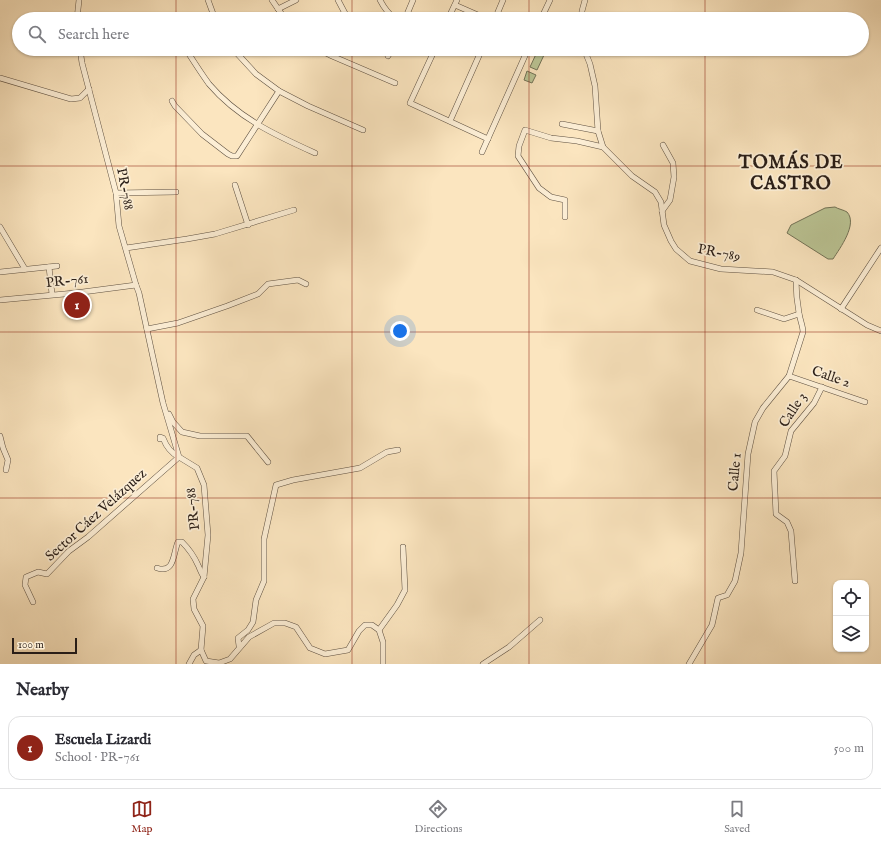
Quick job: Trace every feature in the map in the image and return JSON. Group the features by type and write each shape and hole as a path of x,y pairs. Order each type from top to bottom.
{"street":[{"path":"78,12 79,0"},
{"path":"208,0 213,12"},
{"path":"272,0 280,12"},
{"path":"278,9 296,0"},
{"path":"338,0 344,12"},
{"path":"380,0 388,12"},
{"path":"408,12 413,0"},
{"path":"498,12 503,0"},
{"path":"544,12 550,0"},
{"path":"582,12 585,0"},
{"path":"451,12 456,2 474,12"},
{"name":"PR-788","path":"81,56 116,194 119,226 139,293 163,402 179,457 197,468 204,485 208,535 204,577 193,599 194,609 202,626 201,650"},
{"path":"190,56 209,83 239,112 257,125 283,139 315,153"},
{"path":"239,56 256,74 279,92 363,130"},
{"path":"332,56 395,83"},
{"path":"432,56 410,103 488,139"},
{"path":"450,121 479,56"},
{"path":"482,152 525,56"},
{"name":"PR-789","path":"587,56 595,86 598,131 603,147 632,176 655,192 661,202 664,225 676,249 690,261 721,269 773,272 796,280 867,325 881,331"},
{"path":"0,78 72,98 80,98 89,89"},
{"path":"172,102 202,134 232,156 237,156 279,92"},
{"path":"562,124 598,131"},
{"path":"565,217 565,200 551,197 539,188 518,156 519,146 525,130 551,138 577,141 603,147"},
{"path":"662,211 670,200 674,177 673,163 663,145"},
{"path":"235,185 248,224"},
{"path":"116,194 176,192"},
{"path":"126,248 208,236 294,210"},
{"path":"0,227 25,270"},
{"path":"842,309 881,248"},
{"path":"0,272 57,266"},
{"path":"49,267 52,294"},
{"path":"147,329 178,323 227,306 258,294 268,284 298,280 306,284"},
{"name":"Calle 1","path":"688,664 712,625 718,598 727,595 735,581 741,554 748,454 755,422 763,408 789,376 803,332 799,314 796,280"},
{"name":"PR-761","path":"0,300 75,293 136,285"},
{"path":"757,310 784,319 799,314"},
{"name":"Calle 2","path":"789,376 865,402"},
{"name":"Calle 3","path":"795,580 791,531 787,522 776,514 774,471 785,456 791,431 814,403 822,387"},
{"path":"163,402 166,405 173,422 182,432 200,436 247,436 268,462"},
{"path":"0,436 8,460 6,470"},
{"path":"160,439 160,437 163,438 166,446 179,457"},
{"path":"240,647 238,646 238,638 248,630 253,622 256,600 264,581 264,539 276,485 293,480 360,468 387,452 398,450"},
{"name":"Sector Cáez Velázquez","path":"33,602 25,585 26,577 38,572 47,574 69,551 88,537 179,457"},
{"path":"158,568 165,570 169,568 174,559 178,542 182,542 192,554 204,577"},
{"path":"379,630 397,605 404,590 403,547"},
{"path":"483,664 509,647 540,620"},
{"path":"189,664 194,655 201,650 206,660 219,663 230,659 249,637 274,623 285,623 296,627 310,648 325,654 348,650 365,625 372,625 379,630 383,642 383,664"}],"green space":[{"path":"535,56 544,56 537,70 530,67"},
{"path":"527,71 536,75 532,83 524,80"},
{"path":"835,207 847,212 850,217 850,223 847,236 833,259 828,259 787,233 791,225 825,208"}],"place":[{"name":"Escuela Lizardi","path":"77,305"}],"district":[{"name":"TOMÁS DE CASTRO","path":"791,173"}]}
